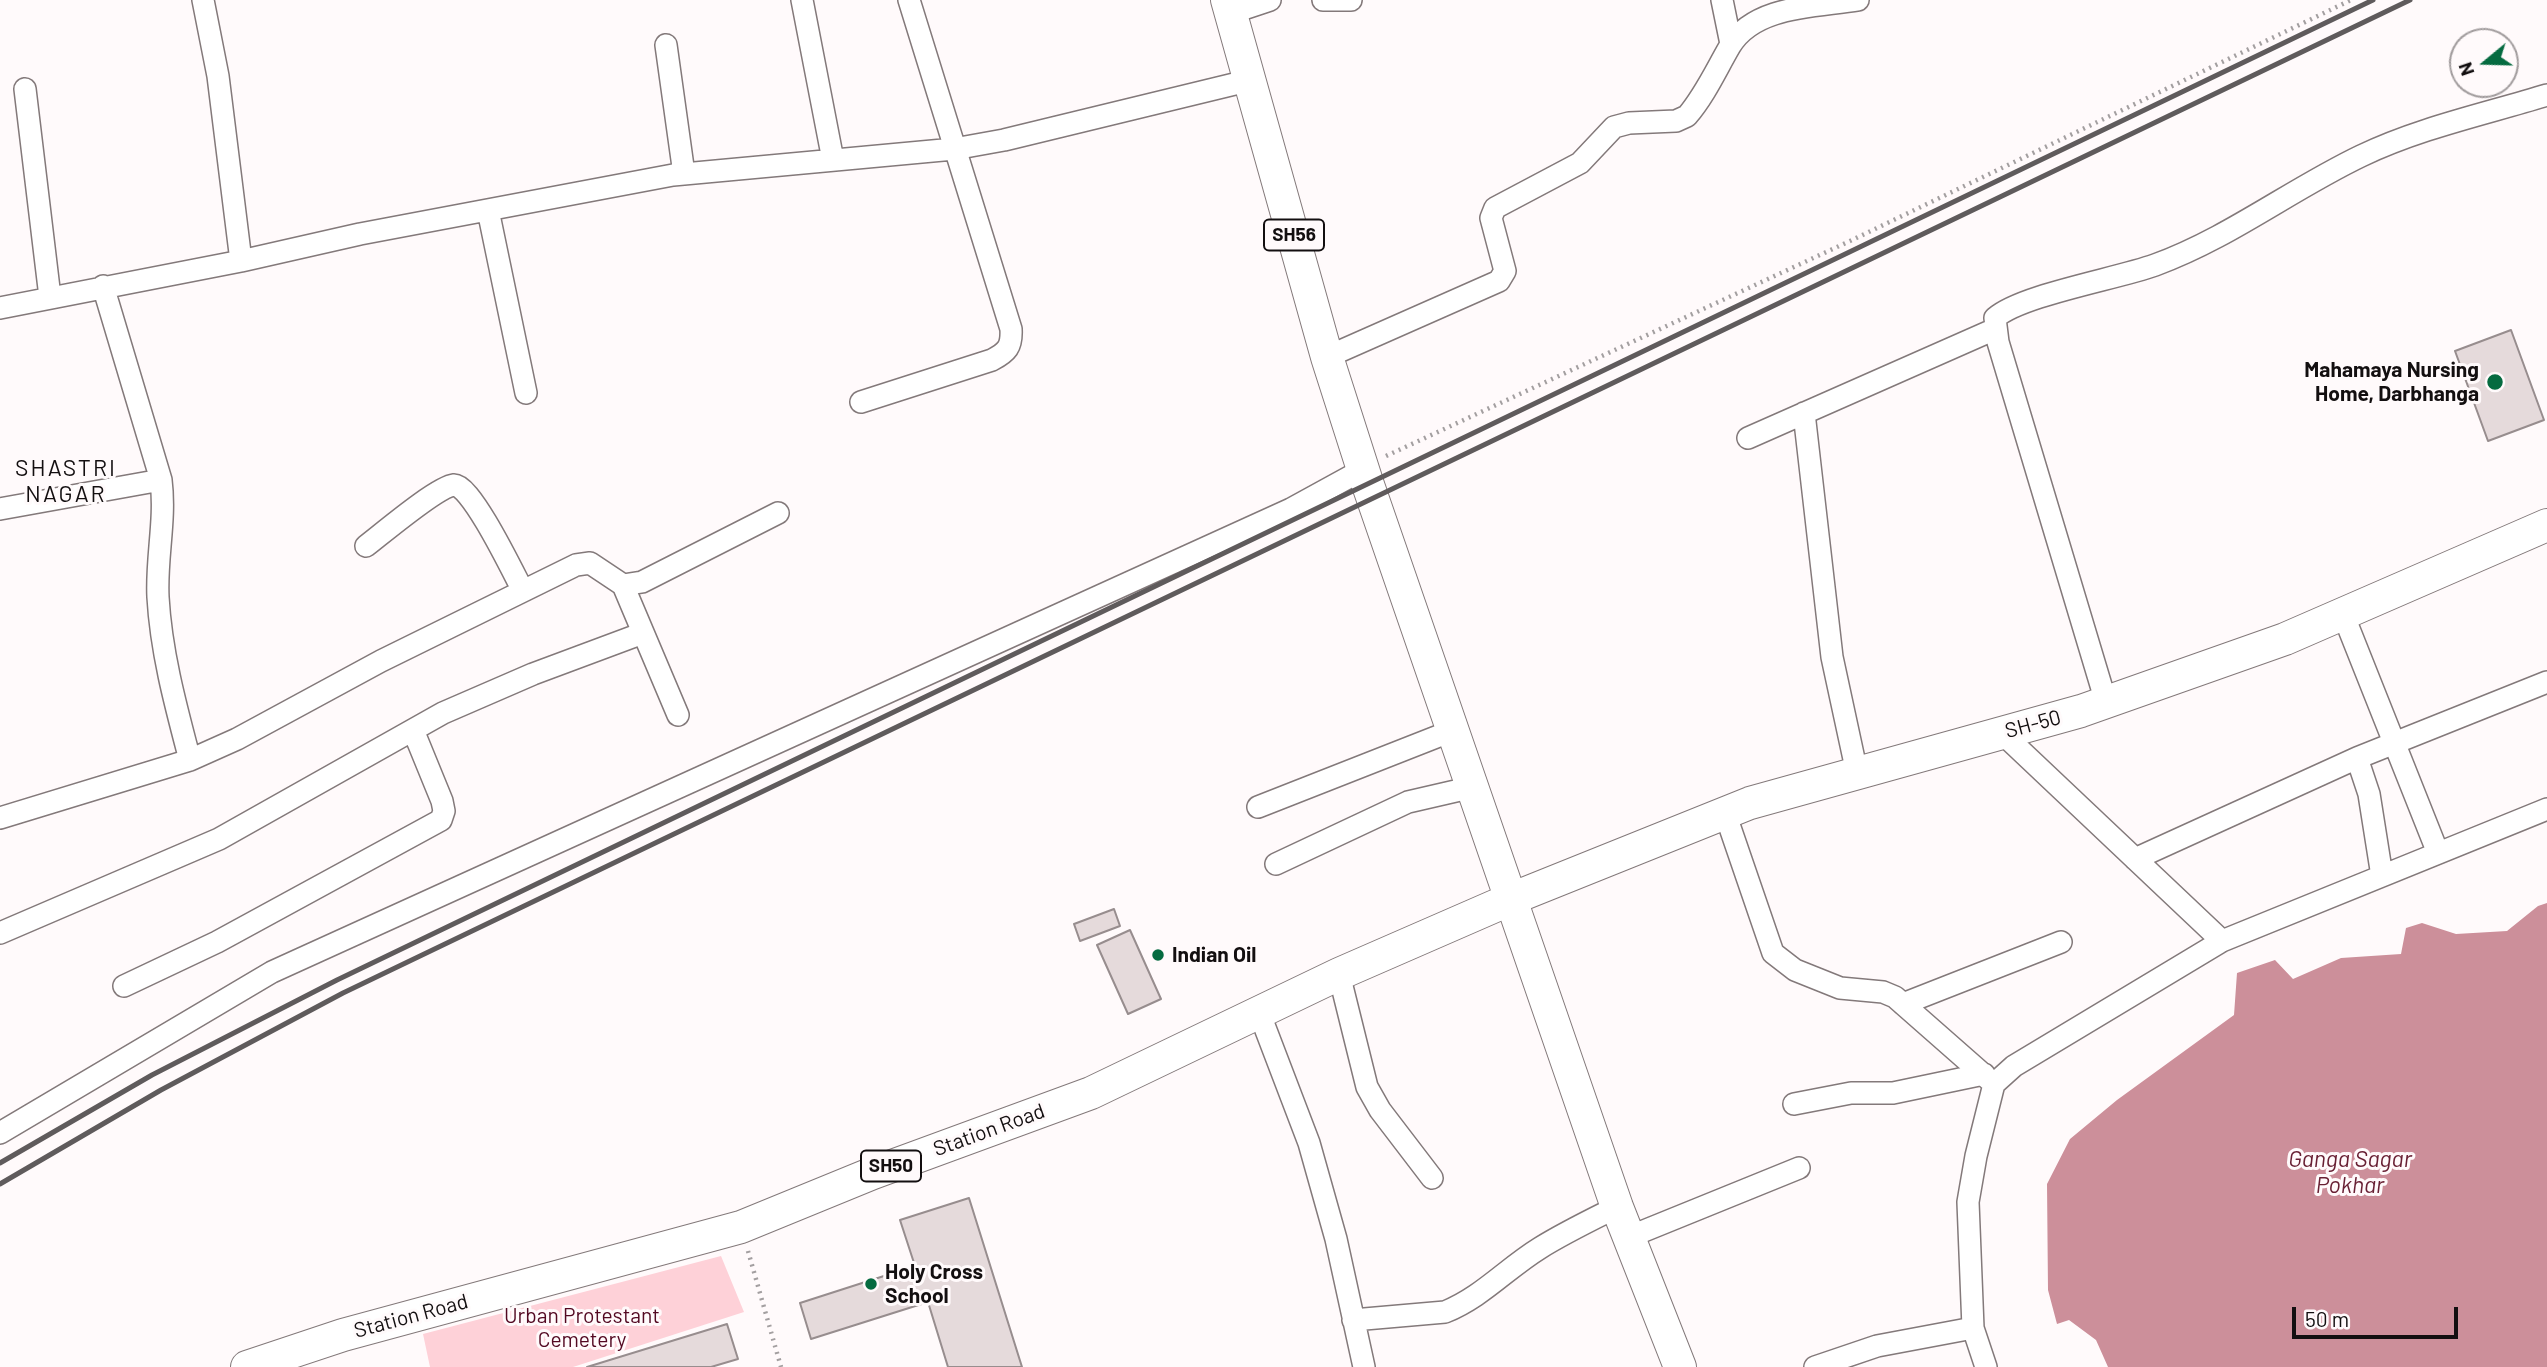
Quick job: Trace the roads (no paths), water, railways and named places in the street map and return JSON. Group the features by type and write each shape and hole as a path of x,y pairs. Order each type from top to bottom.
{"main road":[{"name":"SH56","path":"1229,6 1327,357 1511,899"},
{"name":"SH-50","path":"1511,899 1725,813 2106,702 2285,639 2547,525"},
{"name":"Station Road","path":"247,1367 343,1335 741,1227 873,1172 1091,1093 1339,974 1511,899"},
{"path":"1511,899 1616,1207 1680,1367"}],"street":[{"path":"203,0 218,76 241,261"},
{"path":"802,0 833,160"},
{"path":"861,402 992,360 1006,353 1012,343 1011,329 909,0"},
{"path":"1229,6 1270,0"},
{"path":"1323,0 1351,0"},
{"path":"1722,0 1731,44"},
{"path":"1327,357 1499,281 1505,271 1491,218 1495,208 1580,163 1614,127 1629,123 1676,121 1687,116 1697,105 1731,44 1742,30 1760,20 1799,8 1858,0"},
{"path":"666,45 684,174"},
{"path":"0,308 241,261 360,234 684,174 954,149 1004,140 1251,80"},
{"path":"25,89 50,297"},
{"path":"2106,702 1995,329 1995,318 2009,309 2154,265 2192,249 2390,143 2547,95"},
{"path":"488,210 526,393"},
{"path":"103,286 161,480 164,505 158,598 168,674 190,760"},
{"path":"1748,438 1995,329"},
{"path":"1804,413 1832,657 1857,773"},
{"path":"0,1133 272,972 1291,509 1364,469"},
{"path":"0,509 161,480"},
{"path":"366,546 434,495 451,485 459,486 467,491 523,591"},
{"path":"623,585 642,582 778,513"},
{"path":"0,818 190,760 237,739 381,662 576,565 590,563 623,585 678,715"},
{"path":"2343,614 2438,853"},
{"path":"0,933 219,839 413,730 533,674 643,633"},
{"path":"2135,859 2357,758 2547,682"},
{"path":"124,986 217,942 441,820 444,811 442,801 413,730"},
{"path":"1258,807 1454,730"},
{"path":"2002,733 2222,941"},
{"path":"2357,758 2369,794 2382,876"},
{"path":"1276,864 1408,802 1473,787"},
{"path":"1794,1104 1851,1093 1893,1093 1989,1079 2222,941 2547,809"},
{"path":"1725,813 1773,953 1795,970 1840,988 1883,992 1903,1004 1989,1079"},
{"path":"1903,1004 2061,942"},
{"path":"1339,974 1367,1087 1380,1110 1432,1178"},
{"path":"1259,1012 1309,1143 1336,1239 1364,1367"},
{"path":"1986,1367 1973,1328 1968,1202 1989,1079"},
{"path":"1629,1237 1799,1168"},
{"path":"1353,1320 1445,1312 1459,1306 1475,1298 1538,1249 1616,1207"},
{"path":"1815,1367 1877,1346 1973,1328"}],"water":[{"name":"Ganga Sagar Pokhar","path":"2547,903 2547,1367 2108,1367 2096,1340 2069,1320 2057,1324 2048,1290 2047,1184 2070,1139 2117,1100 2234,1015 2237,973 2275,960 2293,979 2341,958 2401,954 2406,928 2422,923 2456,934 2507,931 2538,906"}],"railway":[{"path":"0,1163 152,1075 337,980 2373,0"},
{"path":"0,1184 161,1090 343,993 2410,0"}],"place":[{"name":"Mahamaya Nursing Home, Darbhanga","path":"2495,382"},
{"name":"Indian Oil","path":"1158,955"},
{"name":"Holy Cross School","path":"871,1284"}],"district":[{"name":"SHASTRI NAGAR","path":"66,481"}],"park label":[{"name":"Urban Protestant Cemetery","path":"582,1328"}]}
